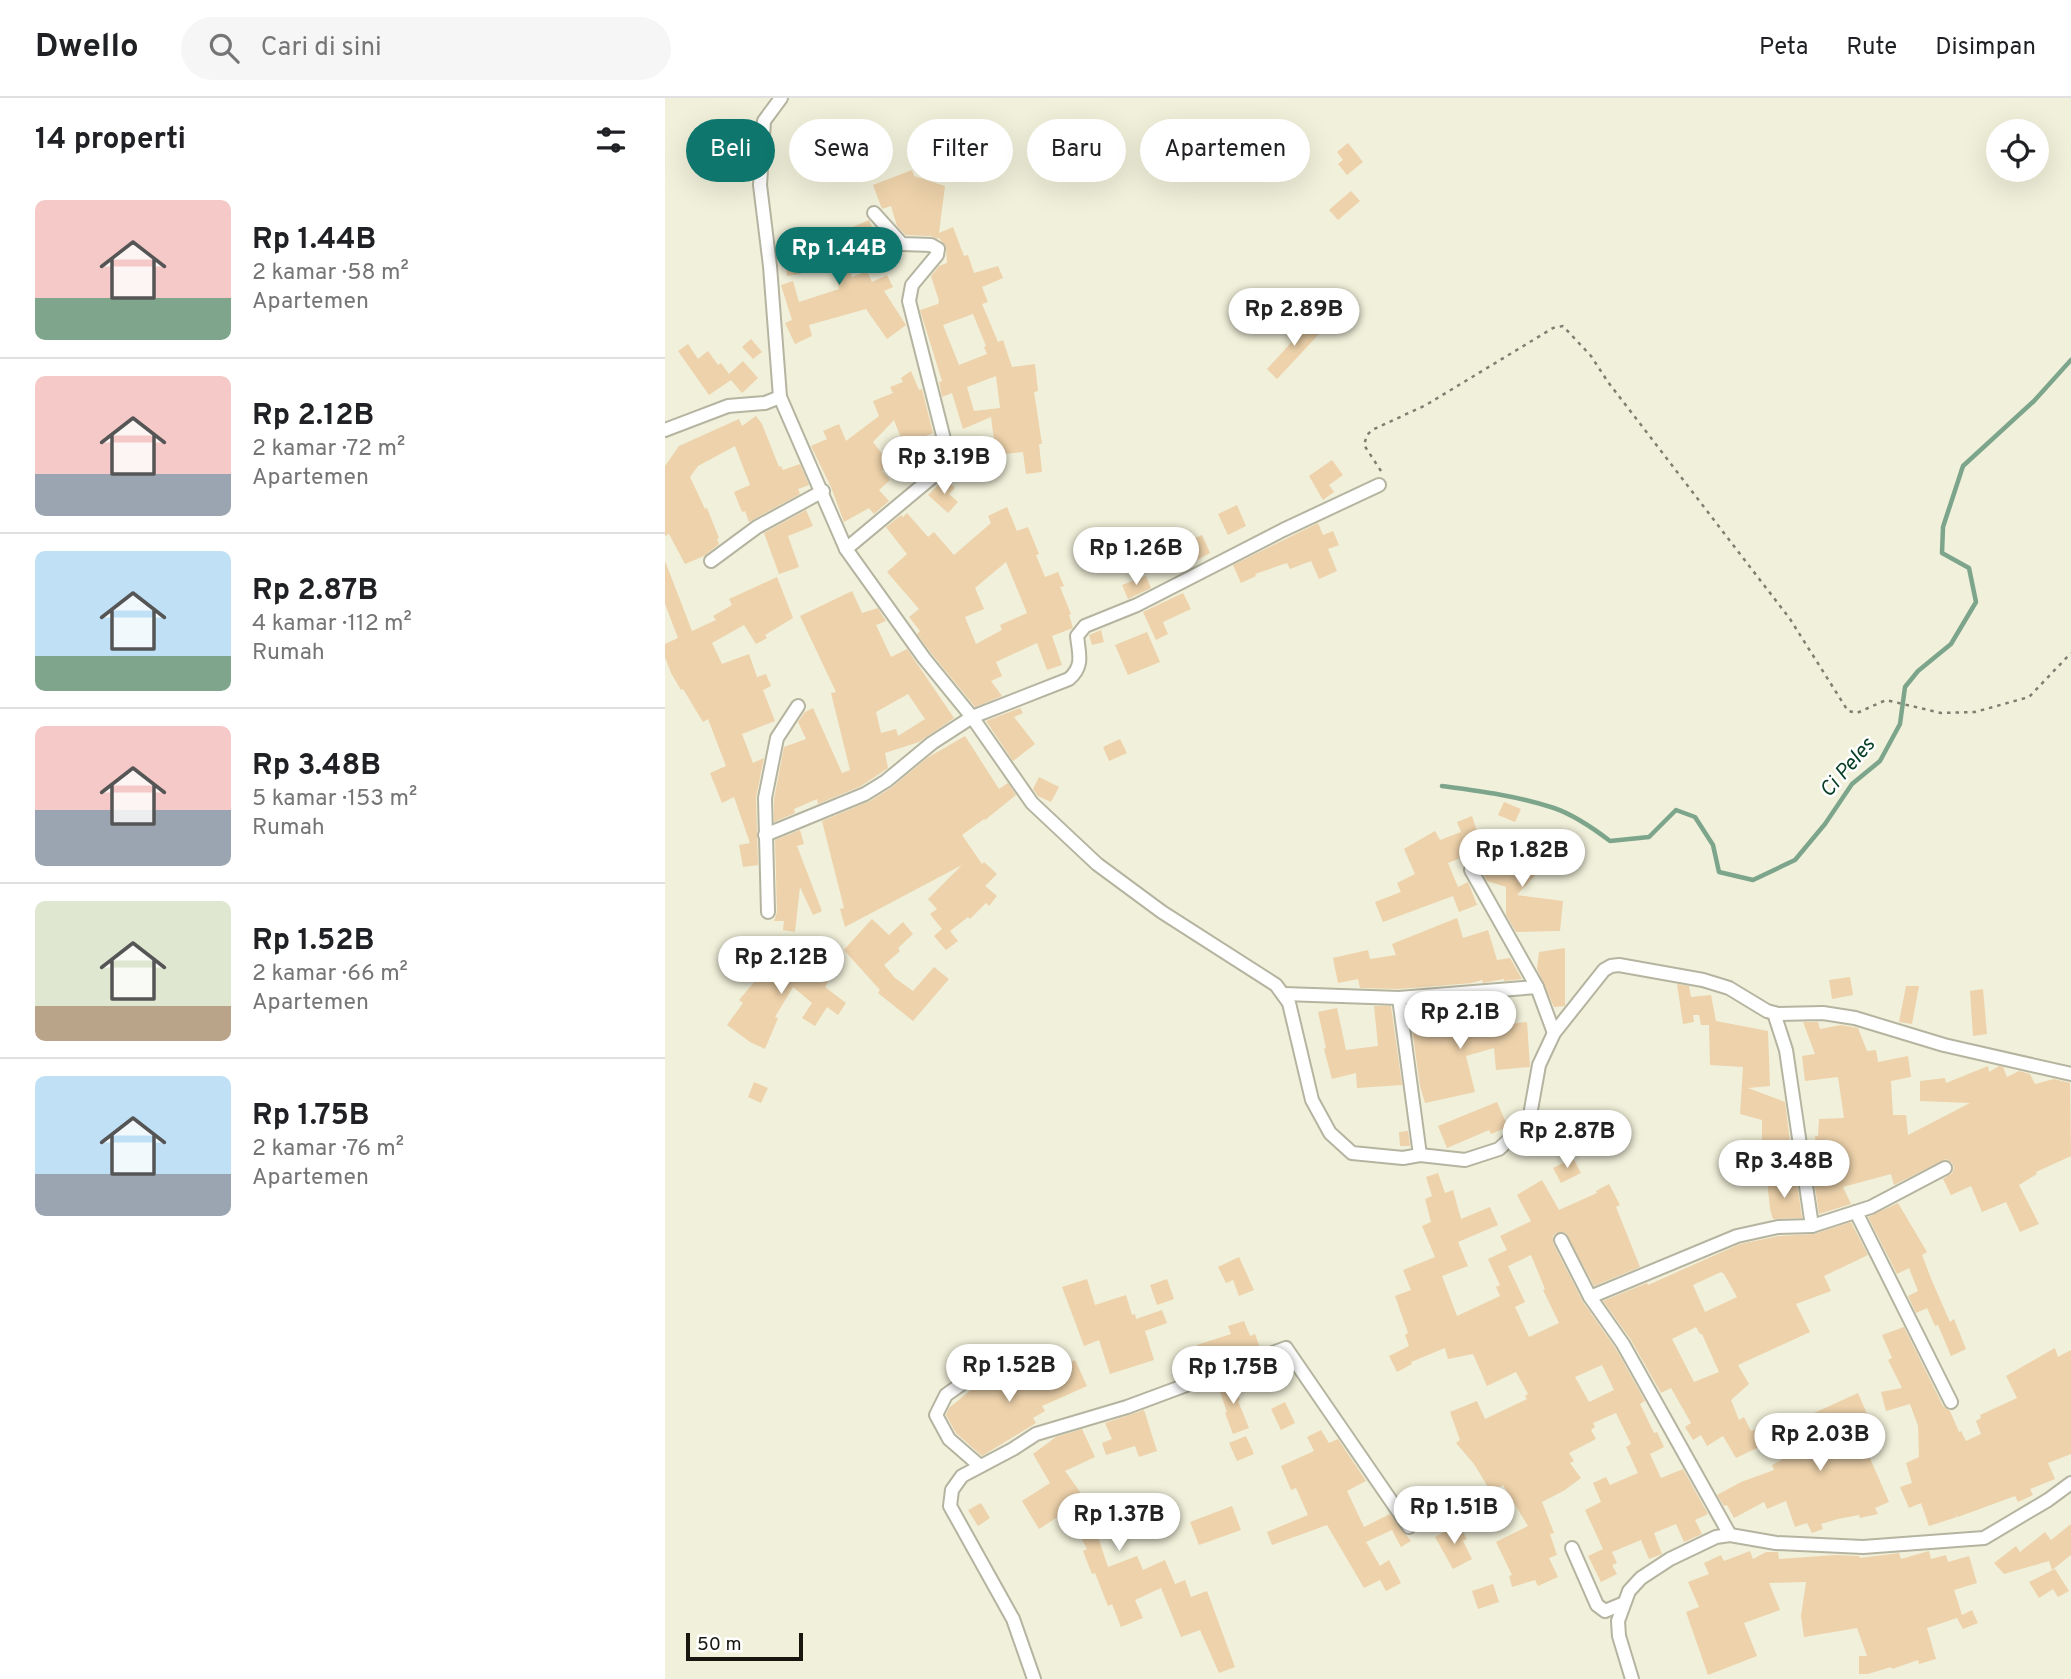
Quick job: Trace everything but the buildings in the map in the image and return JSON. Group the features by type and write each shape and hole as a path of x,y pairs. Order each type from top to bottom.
{"street":[{"path":"781,98 764,121 760,185 770,266 780,397 846,549 924,658 972,717 1032,803 1097,864 1162,912 1276,985 1284,994 1289,1003 1312,1100 1330,1133 1352,1153 1465,1160 1499,1149 1529,1121 1539,1065 1554,1033 1604,970 1619,965 1703,980 1729,988 1755,1005 1774,1013 1823,1013 1855,1018 1944,1045 2071,1074"},
{"path":"846,549 942,469 948,455 909,301 912,285 937,255 938,249 934,245 902,244 874,213"},
{"path":"665,430 728,406 765,403 780,397"},
{"path":"765,835 865,794 886,781 932,743 972,717 1069,679 1079,667 1077,636 1085,626 1137,606 1283,530 1379,485"},
{"path":"711,561 757,527 823,491"},
{"path":"768,912 765,798 777,738 798,706"},
{"path":"1471,870 1537,987 1554,1033"},
{"path":"1284,994 1399,998 1537,987"},
{"path":"1399,998 1420,1156"},
{"path":"1774,1013 1786,1050 1812,1226"},
{"path":"1590,1297 1737,1236 1778,1227 1812,1226 1871,1208 1945,1168"},
{"path":"1856,1212 1951,1402"},
{"path":"1562,1240 1590,1297 1623,1344 1730,1535"},
{"path":"1034,1679 1013,1619 950,1506 952,1490 963,1476 1036,1434 1128,1407 1286,1348 1409,1527"},
{"path":"977,1373 946,1395 936,1415 949,1438 980,1466"},
{"path":"1632,1679 1619,1636 1618,1620 1622,1604 1640,1578 1693,1548 1730,1535 1776,1543 1863,1547 1984,1538 2048,1500 2071,1482"},
{"path":"1572,1548 1597,1605 1605,1611 1622,1604"}],"path":[{"path":"1379,485 1384,476 1364,444 1372,430 1426,405 1553,328 1563,326 1591,356 1608,382 1790,619 1844,707 1853,713 1881,701 1941,713 1967,714 2026,698 2035,692 2071,653"}],"waterway":[{"name":"Ci Peles","path":"1442,786 1512,797 1554,808 1583,822 1610,841 1649,837 1676,810 1695,817 1713,845 1719,872 1753,880 1795,860 1825,824 1852,784 1880,761 1900,724 1905,687 1918,671 1951,644 1976,602 1969,568 1942,553 1943,527 1963,466 2034,401 2071,360"}]}
